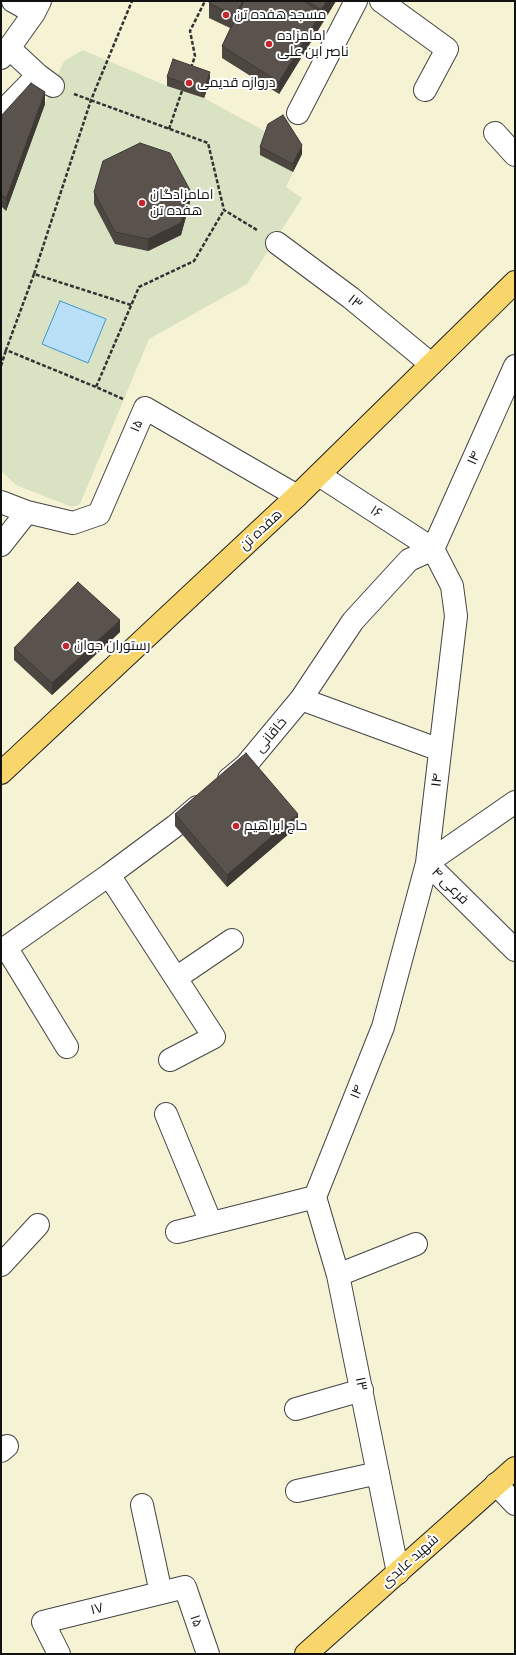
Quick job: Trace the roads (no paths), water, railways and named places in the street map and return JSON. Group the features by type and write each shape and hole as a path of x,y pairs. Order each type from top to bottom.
{"main road":[{"name":"هفده تن","path":"1,773 319,475 515,282"},
{"name":"شهید عابدی","path":"306,1654 515,1468"}],"street":[{"path":"1,113 45,80 5,53 37,7 13,1"},
{"path":"298,113 356,1"},
{"path":"381,1 447,49 424,90"},
{"path":"494,133 515,155"},
{"name":"۱۳","path":"277,243 351,298 431,364"},
{"name":"۱۴","path":"315,1197 383,1027 427,863 456,616 452,586 433,549 515,366"},
{"name":"۱۵","path":"1,502 27,512 73,523 99,514 145,408 297,496"},
{"name":"۱۶","path":"319,475 433,549"},
{"path":"1,545 27,512"},
{"name":"خاقانی","path":"4,949 109,875 175,826 246,765 301,699 353,621 408,560 433,549"},
{"path":"301,699 440,750"},
{"name":"فرعی ۴","path":"515,802 427,863 515,950"},
{"path":"109,875 214,1037 170,1060"},
{"path":"176,978 232,940"},
{"path":"4,949 67,1047"},
{"path":"166,1114 211,1223"},
{"path":"177,1232 315,1197"},
{"name":"۱۳","path":"315,1197 338,1275 398,1573"},
{"path":"1,1265 38,1225"},
{"path":"338,1275 416,1244"},
{"path":"296,1409 362,1390"},
{"path":"297,1491 378,1473"},
{"path":"496,1484 515,1504"},
{"path":"142,1505 161,1593"},
{"name":"۱۵","path":"185,1587 208,1654"},
{"name":"۱۷","path":"59,1654 44,1622 185,1587"}],"water":[{"path":"60,301 106,319 88,363 42,344"}],"place":[{"name":"مسجد هفده تن","path":"226,15"},
{"name":"امامزاده ناصر ابن علی","path":"269,44"},
{"name":"دروازه قدیمی","path":"189,83"},
{"name":"امامزادگان هفده تن","path":"142,203"},
{"name":"رستوران جوان","path":"66,646"},
{"name":"حاج ابراهیم","path":"236,826"}]}
